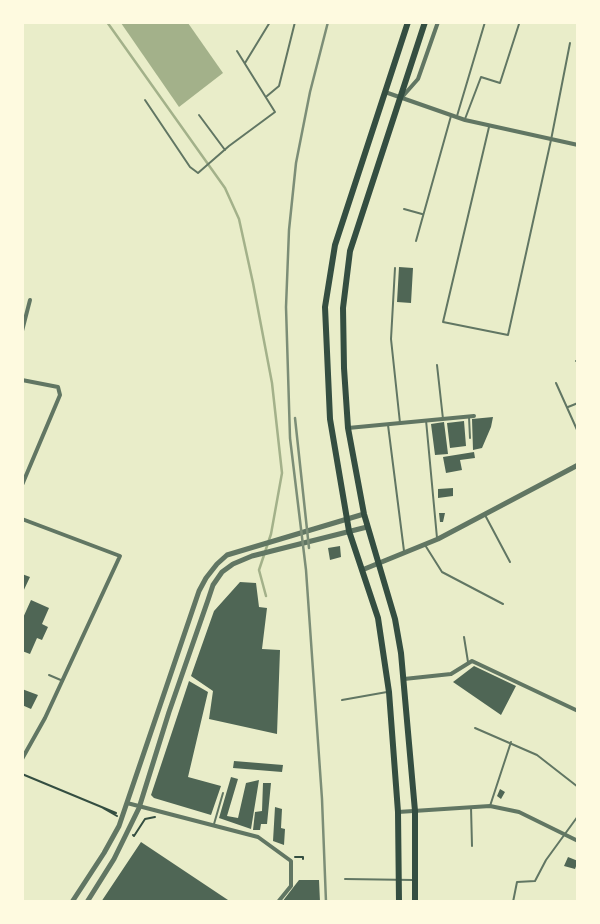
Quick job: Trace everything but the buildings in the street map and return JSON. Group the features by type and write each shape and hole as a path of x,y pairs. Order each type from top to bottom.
{"main road":[{"path":"399,902 398,812 388,679 378,618 349,531 330,419 325,307 335,245 408,22"},
{"path":"415,902 415,810 404,679 395,619 364,514 348,428 344,368 344,289 350,251 371,198 425,22"}],"street":[{"path":"401,98 418,78 438,22"},
{"path":"385,92 465,120 578,145"},
{"path":"22,331 30,300"},
{"path":"22,380 58,387 60,395 22,485"},
{"path":"348,428 474,416"},
{"path":"362,570 438,539 578,465"},
{"path":"72,902 104,853 123,816 199,591 217,564 227,555 248,547 364,514"},
{"path":"22,519 120,556 63,681 22,758"},
{"path":"87,902 114,858 139,808 169,712 213,585 222,572 233,564 252,556 368,527"},
{"path":"404,679 451,674 472,661 578,711"},
{"path":"127,803 139,808 214,824 258,837 291,861 290,886 278,902"},
{"path":"398,812 490,806 519,812 567,833 578,840"}],"lane":[{"path":"245,64 270,22"},
{"path":"267,96 279,86 295,22"},
{"path":"457,116 485,22"},
{"path":"465,120 481,77 500,83 519,24"},
{"path":"490,126 443,322 508,335 551,140 570,43"},
{"path":"145,100 190,167 198,173 275,112 267,96 237,51"},
{"path":"416,241 422,214 452,114"},
{"path":"199,115 225,150"},
{"path":"404,209 422,214"},
{"path":"395,268 391,339 400,423"},
{"path":"437,365 443,419"},
{"path":"556,382 578,432"},
{"path":"567,408 578,403"},
{"path":"469,416 470,438"},
{"path":"426,420 438,539"},
{"path":"388,424 404,554"},
{"path":"484,513 510,562"},
{"path":"425,545 442,572 503,604"},
{"path":"464,637 468,664"},
{"path":"49,675 63,681"},
{"path":"342,700 389,692"},
{"path":"474,728 511,742 537,755 578,787"},
{"path":"490,806 511,742"},
{"path":"214,824 223,793"},
{"path":"471,807 472,846"},
{"path":"513,902 517,882 535,882 546,860 578,816"},
{"path":"346,879 415,880"}],"path":[{"path":"22,774 123,816"},
{"path":"134,836 145,819 155,818"},
{"path":"292,857 303,856 303,858"}],"shaded area":[{"path":"121,23 188,23 223,73 179,107"}],"waterway":[{"path":"107,22 225,188 239,219 272,383 282,473 271,534 259,570 266,596"}],"railway":[{"path":"326,902 322,799 306,570 290,438 286,307 289,230 296,163 310,92 328,22"},
{"path":"295,418 309,548"}]}
